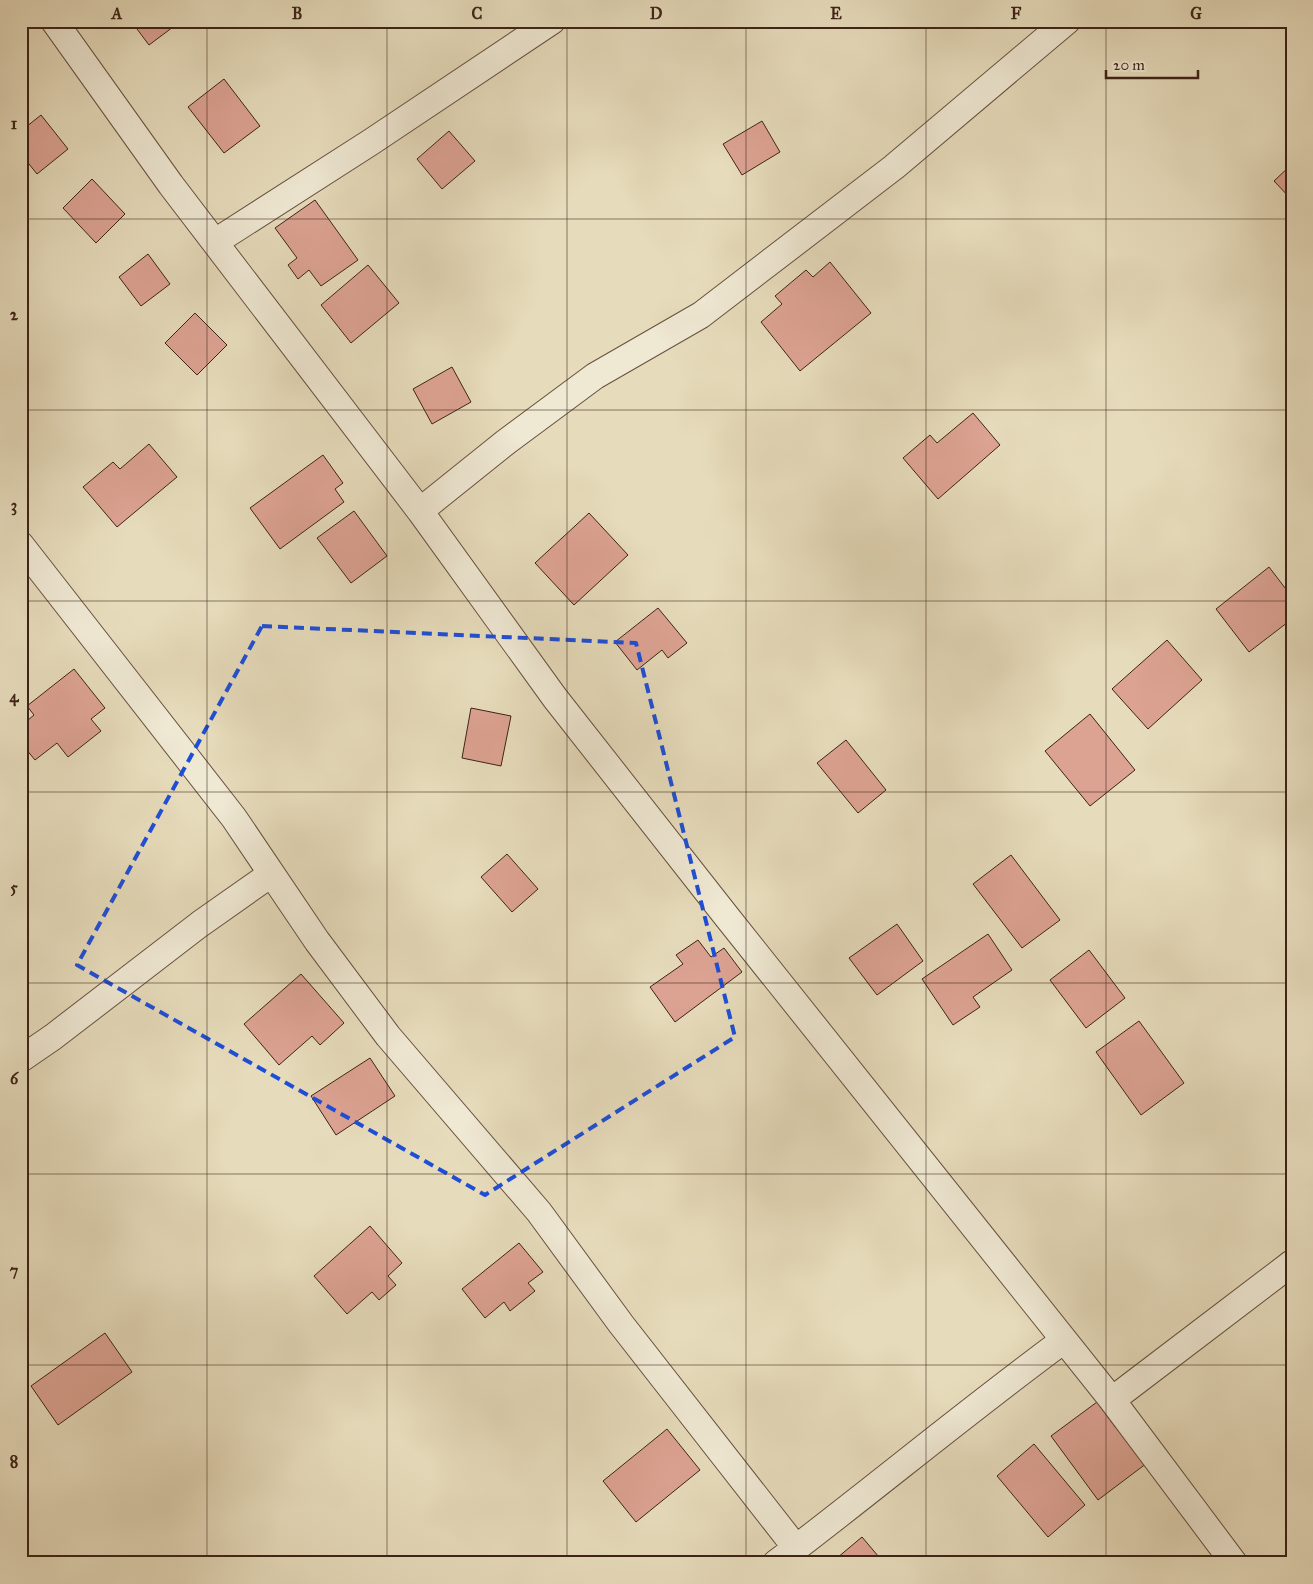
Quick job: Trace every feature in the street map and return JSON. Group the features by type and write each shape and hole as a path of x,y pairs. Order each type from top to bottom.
{"street":[{"path":"54,21 171,185 420,511 555,698 727,918 1112,1400 1234,1563"},
{"path":"215,242 552,21"},
{"path":"420,511 506,442 595,376 701,315 894,166 1067,21"},
{"path":"21,545 234,818 317,941 388,1036 539,1212 786,1555 899,1469 1011,1379 1064,1340"},
{"path":"21,1059 53,1037 200,924 271,874"},
{"path":"1112,1400 1292,1263"}],"highlighted area":[{"path":"262,626 636,643 735,1037 485,1195 77,965"}],"building":[{"path":"131,21 181,21 149,45"},
{"path":"21,65 27,72 21,77"},
{"path":"224,79 260,126 224,153 188,107"},
{"path":"41,115 68,149 37,174 21,154 21,131"},
{"path":"762,121 780,152 742,175 723,144"},
{"path":"449,131 475,161 442,189 417,159"},
{"path":"1292,164 1292,200 1274,181"},
{"path":"92,179 125,214 96,243 63,208"},
{"path":"315,200 358,260 321,286 309,270 298,279 288,265 297,258 275,228"},
{"path":"148,254 170,284 141,306 119,277"},
{"path":"830,262 871,313 800,371 761,322 782,304 775,296 806,270 813,277"},
{"path":"368,265 399,303 351,343 321,305"},
{"path":"195,313 227,345 197,375 165,343"},
{"path":"452,367 471,402 432,424 413,389"},
{"path":"973,413 1000,445 938,499 903,458 930,435 937,443"},
{"path":"149,444 177,477 117,527 83,487 113,462 120,469"},
{"path":"323,455 343,483 335,489 344,502 280,549 250,508"},
{"path":"354,511 387,556 351,583 317,538"},
{"path":"589,513 628,555 574,605 535,563"},
{"path":"1269,567 1292,597 1292,619 1249,652 1216,609"},
{"path":"658,608 687,643 668,658 662,650 637,670 615,642"},
{"path":"1167,640 1202,680 1148,729 1112,689"},
{"path":"74,669 105,708 91,719 101,731 68,757 57,743 35,760 21,743 21,726 34,715 27,706"},
{"path":"471,708 511,716 501,766 462,758"},
{"path":"1090,714 1135,770 1090,806 1045,751"},
{"path":"846,740 886,790 858,813 817,763"},
{"path":"507,854 538,889 512,912 481,877"},
{"path":"1011,855 1060,920 1022,948 973,884"},
{"path":"897,924 923,961 877,995 849,958"},
{"path":"988,934 1012,970 973,997 980,1007 953,1025 922,979"},
{"path":"698,940 711,957 724,948 742,972 675,1022 650,987 683,964 676,955"},
{"path":"1089,950 1125,998 1086,1028 1050,980"},
{"path":"301,974 344,1023 320,1045 312,1036 279,1065 244,1024"},
{"path":"1139,1021 1184,1083 1141,1115 1096,1052"},
{"path":"370,1058 395,1096 336,1135 311,1096"},
{"path":"370,1226 402,1263 388,1276 396,1285 379,1300 372,1292 347,1314 314,1276"},
{"path":"519,1243 543,1272 528,1283 535,1291 510,1311 504,1302 485,1318 462,1289"},
{"path":"105,1333 132,1372 58,1425 31,1386"},
{"path":"1097,1402 1116,1428 1123,1422 1151,1460 1098,1500 1051,1436"},
{"path":"667,1429 700,1470 636,1522 603,1481"},
{"path":"1034,1444 1085,1505 1048,1537 997,1476"},
{"path":"862,1537 884,1563 831,1563"}]}
